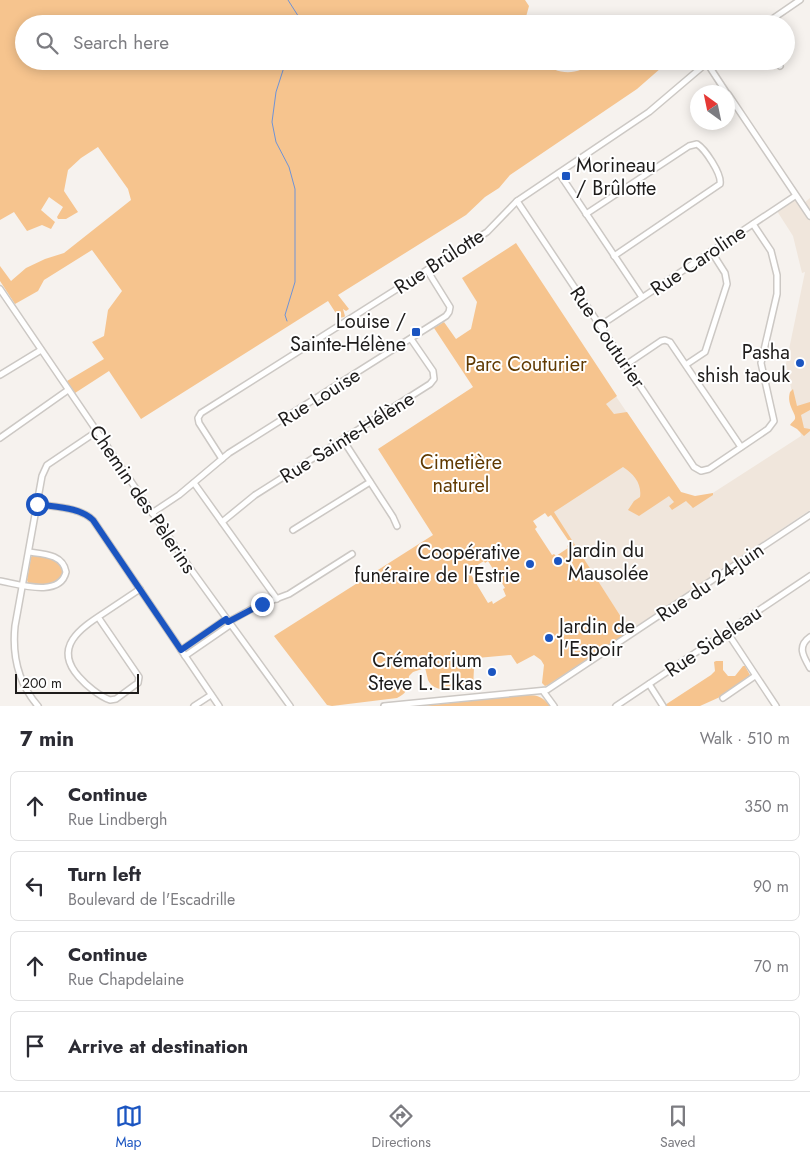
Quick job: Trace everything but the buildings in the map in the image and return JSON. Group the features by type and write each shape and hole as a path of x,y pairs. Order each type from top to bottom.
{"street":[{"path":"778,15 800,0"},
{"name":"Rue Brûlotte","path":"222,459 199,423 199,415 486,232 517,201 655,107 699,70"},
{"path":"713,70 722,85"},
{"path":"735,105 810,216"},
{"path":"586,214 689,146 697,144 703,150 720,176 720,184 614,256"},
{"path":"559,173 642,297"},
{"name":"Rue Caroline","path":"600,325 795,196"},
{"name":"Rue Couturier","path":"517,201 694,467 702,471 709,469 741,447"},
{"path":"627,364 664,340 670,342 687,364 741,447 768,429 774,421 761,363 777,294 778,275 771,251 753,224"},
{"path":"687,364 705,352 728,284 727,277 711,251"},
{"name":"Rue Louise","path":"152,513 194,483 222,459 444,318 450,312 450,307 427,270"},
{"name":"Chemin des Pèlerins","path":"0,289 152,513 228,622 290,706"},
{"name":"Rue Sainte-Hélène","path":"222,522 254,495 433,382 433,371 411,339"},
{"path":"0,375 41,350"},
{"path":"0,438 68,390"},
{"path":"38,706 24,687 16,661 14,634 43,472 47,465 96,432"},
{"path":"343,440 397,526"},
{"path":"293,530 370,482"},
{"path":"194,483 277,599"},
{"path":"37,504 80,512 90,517 219,706"},
{"name":"Rue du 24-Juin","path":"384,706 543,691 550,688 810,515"},
{"path":"0,581 47,588 62,581 66,572 64,564 57,558 29,552"},
{"path":"181,650 257,606 289,594 352,554"},
{"name":"Rue Sideleau","path":"616,706 810,576"},
{"path":"98,617 139,677 138,683 112,700 106,699 84,682 75,672 69,660 69,648 73,637 81,628 140,589"},
{"path":"185,656 228,622"},
{"path":"727,632 776,706"},
{"path":"810,637 803,644 802,651 803,657 810,668"},
{"path":"723,698 756,676"},
{"path":"649,684 663,706"},
{"path":"543,691 554,706"},
{"path":"194,706 211,695"}],"shaded area":[{"path":"799,196 804,203 810,198 810,510 630,631 514,451 611,389 691,507 801,436 786,364 805,272 802,273 793,236 777,211"}],"green space":[{"path":"0,0 525,0 529,6 526,15 15,15 15,70 556,70 575,72 579,70 659,70 637,89 510,175 499,188 485,197 466,215 338,295 349,309 346,311 343,309 344,317 339,318 328,301 141,419 109,371 75,393 67,381 104,359 92,342 104,336 108,310 122,291 92,250 44,280 38,291 15,304 0,281 0,266 11,281 26,268 64,253 131,200 128,189 98,147 81,158 68,170 64,191 78,212 66,219 58,219 57,217 63,207 49,197 41,210 55,222 51,229 42,225 27,231 14,212 0,220"},
{"path":"516,243 617,396 606,404 614,414 627,412 681,492 695,496 713,493 713,495 693,508 686,501 672,510 669,506 674,502 669,496 639,516 628,510 634,501 640,497 640,488 634,476 623,467 554,512 630,631 548,685 545,686 542,683 544,665 534,655 517,664 511,655 477,658 474,668 473,688 448,690 436,688 428,680 425,668 413,672 409,676 407,689 397,698 327,705 274,636 433,535 378,449 473,387 434,328 444,322 456,339 471,329 477,302 462,278","holes":["545,513 548,517 551,515 570,543 567,546 568,548 556,556 552,555 535,529 537,527 533,521","484,561 485,563 488,561 505,588 503,589 506,596 493,604 492,601 488,603 470,573 472,572 471,569"]},
{"path":"793,389 797,406 810,402 810,410 801,415 804,428 810,429 804,436 790,425 795,420 789,401 790,392"},
{"path":"33,555 56,561 62,568 63,573 60,578 48,584 28,583 31,557"},
{"path":"723,661 723,670 728,676 735,676 743,666 745,666 750,675 720,697 700,706 665,705 711,675 715,671 714,662"},
{"path":"528,695 540,698 550,706 422,706"}],"waterway":[{"path":"288,0 298,15"},
{"path":"283,70 276,92 272,122 276,142 289,167 295,189 295,282 285,315 287,321"}],"place":[{"name":"Morineau / Brûlotte","path":"566,176"},
{"name":"Louise / Sainte-Hélène","path":"416,332"},
{"name":"Pasha shish taouk","path":"800,363"},
{"name":"Jardin du Mausolée","path":"558,561"},
{"name":"Coopérative funéraire de l'Estrie","path":"530,564"},
{"name":"Jardin de l'Espoir","path":"549,638"},
{"name":"Crématorium Steve L. Elkas","path":"492,672"}],"route":[{"path":"37,504 88,514 181,650 226,619 228,622 262,604"}],"park label":[{"name":"Parc Couturier","path":"526,364"},
{"name":"Cimetière naturel","path":"461,474"}]}
